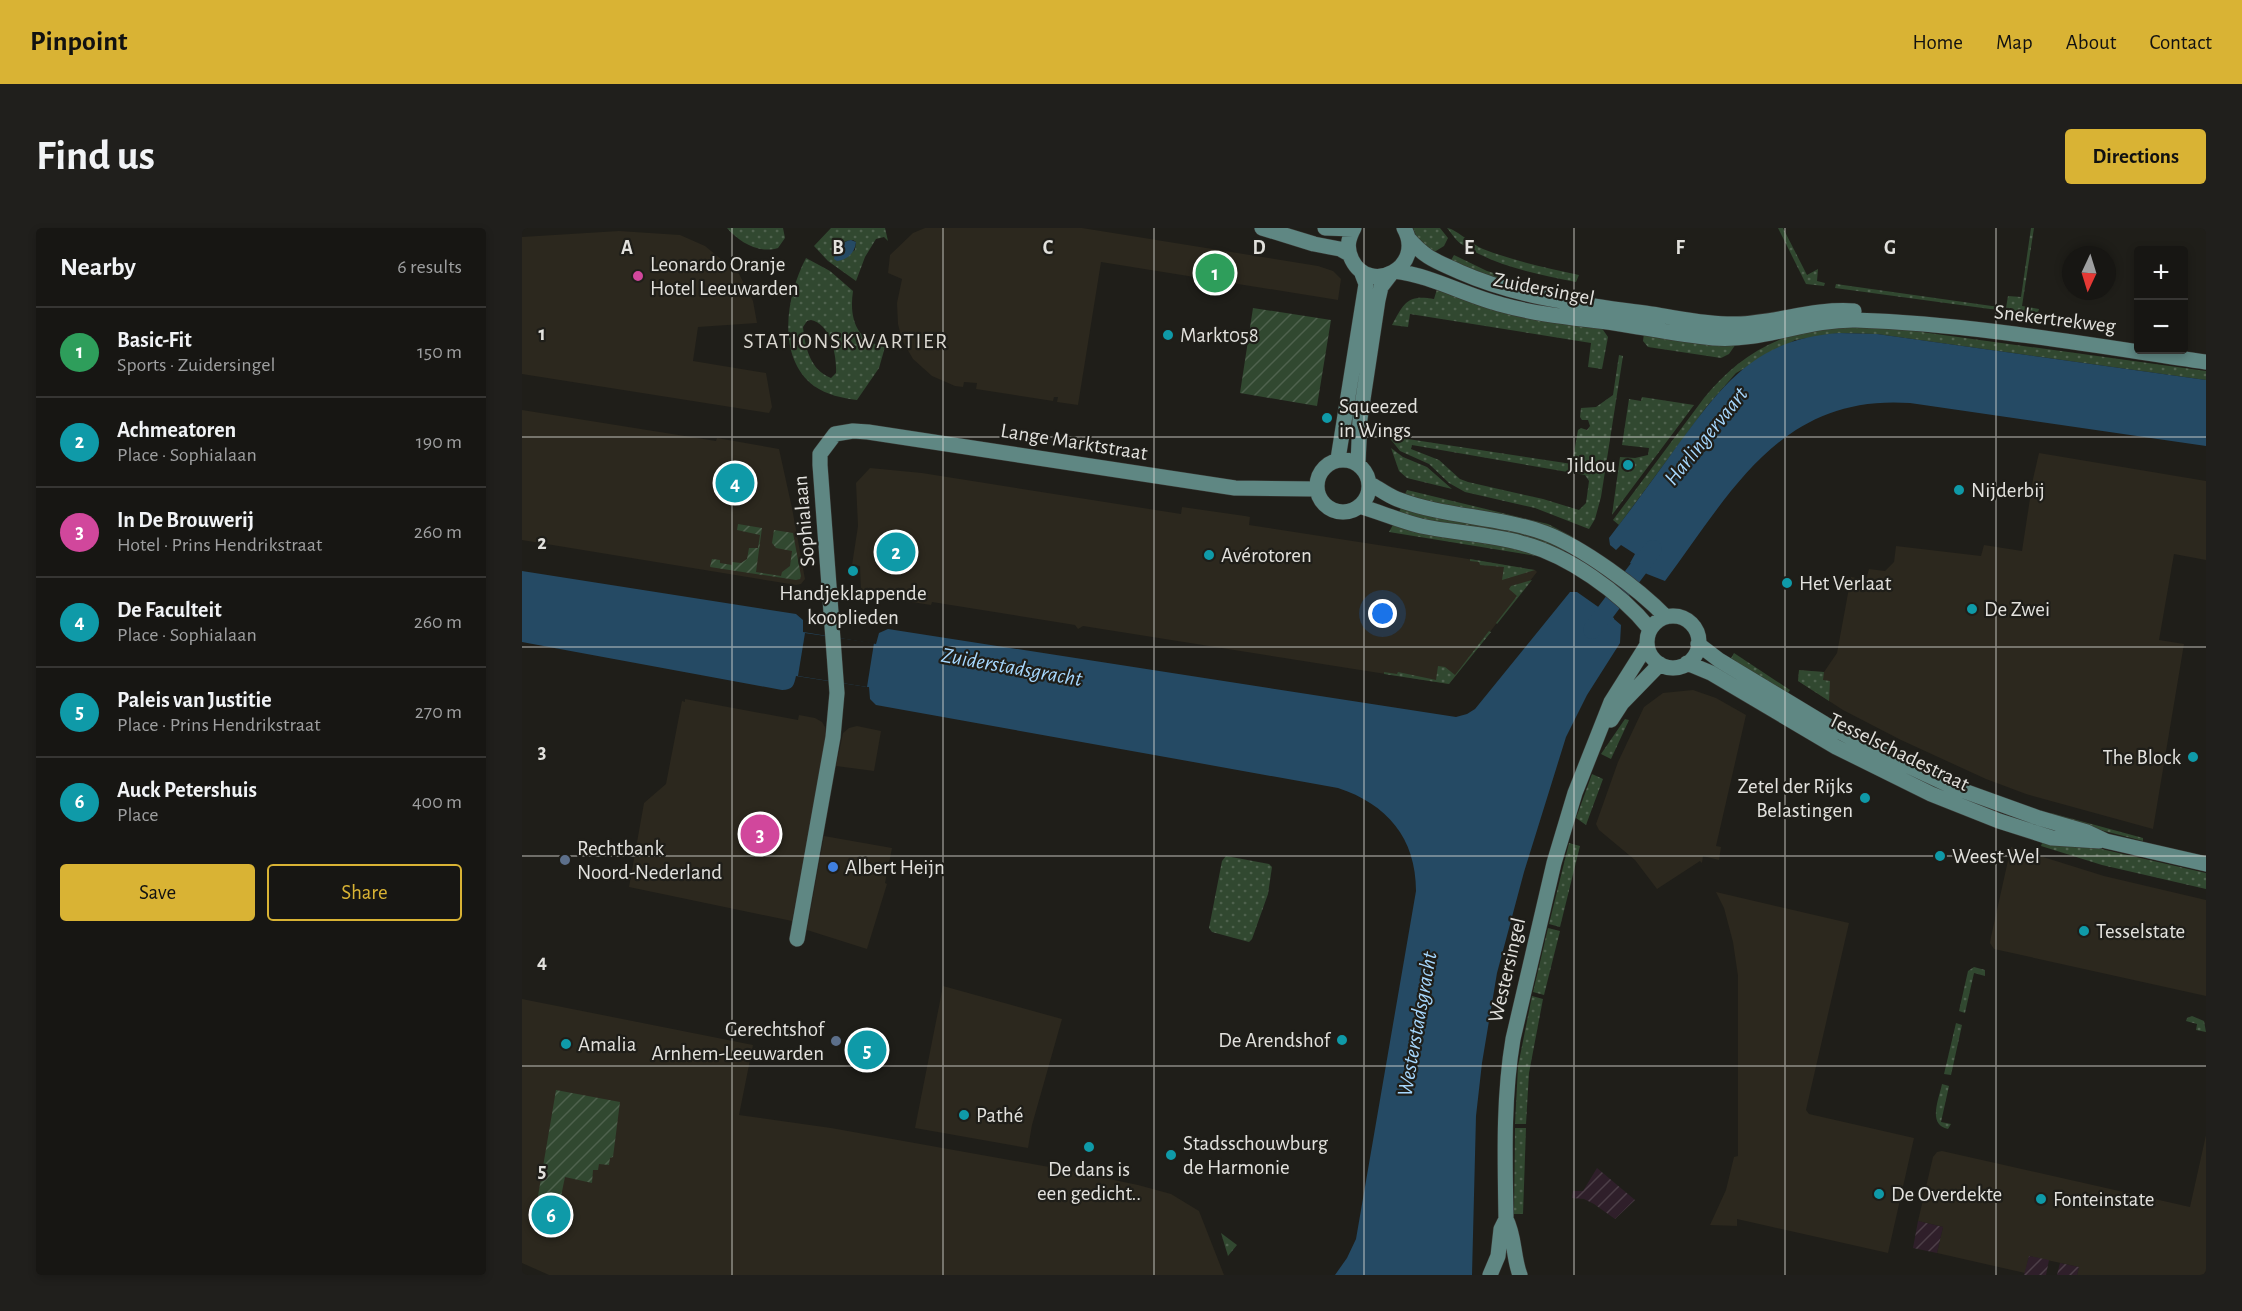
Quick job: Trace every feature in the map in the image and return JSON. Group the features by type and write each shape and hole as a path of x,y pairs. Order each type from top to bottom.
{"main road":[{"path":"1262,228 1314,244 1340,249 1349,254"},
{"path":"1325,228 1353,228 1349,237 1349,254 1361,270 1366,284 1338,459"},
{"path":"1358,464 1360,418 1378,300 1381,287 1407,256 1406,233"},
{"name":"Zuidersingel","path":"1406,233 1421,253 1486,284 1618,317"},
{"name":"Zuidersingel","path":"1361,270 1370,275 1381,276 1393,273 1414,274 1504,305 1539,313 1618,317"},
{"name":"Snekertrekweg","path":"1618,317 1725,325 1749,324 1811,312 1844,310 1874,313 1898,321 2052,339 2206,362"},
{"name":"Lange Marktstraat","path":"829,440 835,434 854,431 1235,488 1316,489"},
{"name":"Sophialaan","path":"797,939 835,718 837,682 820,465 820,454 829,440"},
{"path":"1338,459 1358,464 1365,472 1369,483 1365,500 1349,511 1338,512 1328,507 1320,500 1316,489 1321,470 1328,463 1338,459"},
{"path":"1369,483 1400,500 1544,533 1576,549 1619,578 1631,597 1635,610 1650,629"},
{"path":"1359,506 1421,526 1521,543 1537,548 1580,569 1609,591 1631,597 1666,617"},
{"path":"1677,616 1690,622 1695,628 1698,644 1693,658 1687,663 1674,667 1660,664 1649,653 1647,645 1650,629 1656,621 1666,617 1677,616"},
{"name":"Tesselschadestraat","path":"1698,644 1719,660 1816,719 1910,768 1977,796 2087,832 2106,841"},
{"name":"Westersingel","path":"1492,1271 1498,1256 1501,1229 1506,1219 1507,1082 1513,1039 1563,829 1611,702 1647,645"},
{"name":"Tesselschadestraat","path":"1687,663 1711,673 1846,753 1931,794 2000,821 2052,838 2106,841 2206,864"},
{"name":"Westersingel","path":"1597,739 1622,703 1660,664"},
{"name":"Westersingel","path":"1506,1219 1511,1229 1518,1271"},
{"name":"Westersingel","path":"1492,1271 1508,1263 1518,1271"}],"shaded area":[{"path":"925,228 1082,228 1318,266 1333,271 1341,279 1338,300 1101,262 1078,405 1057,402 1058,397 1054,397 1053,401 976,389 977,383 964,382 963,387 955,386 932,376 913,359 902,340 898,324 897,303 902,279 888,273 890,255 913,233"},
{"path":"619,231 680,235 705,246 739,274 753,301 757,323 698,327 693,361 766,373 772,407 769,413 522,374 522,237"},
{"path":"522,410 779,449 805,579 801,584 796,585 522,540"},
{"path":"2039,453 2206,481 2206,560 2174,554 2159,640 2184,644 2153,829 2026,794 1986,779 1901,740 1843,710 1798,681 1799,670 1824,672 1837,653 1851,577 1866,580 1869,569 1885,571 1894,562 1896,546 1981,556 1984,545 2022,551"},
{"path":"870,468 922,473 1181,514 1182,507 1245,516 1250,517 1249,525 1537,572 1449,684 1083,626 1078,629 1075,625 932,602 931,605 861,594 860,566 852,565 858,526 856,483"},
{"path":"1693,690 1716,698 1746,715 1716,846 1721,847 1719,860 1703,856 1702,863 1700,861 1657,889 1635,860 1599,830 1596,824 1618,762 1644,707 1663,693"},
{"path":"685,699 798,720 799,715 815,718 825,727 826,735 792,921 629,887 644,803 666,784 682,701 685,702"},
{"path":"857,726 881,731 874,771 836,766 843,733"},
{"path":"824,836 892,848 885,883 887,884 867,949 807,930"},
{"path":"2011,847 2104,876 2206,900 2206,996 1994,949 1990,943"},
{"path":"1716,892 1849,923 1806,1110 1809,1114 1914,1138 1888,1253 1737,1219 1737,1226 1710,1225 1726,1190 1734,1157 1738,1156 1738,976 1733,942 1724,908"},
{"path":"943,986 1062,1019 1032,1125 1028,1148 915,1128"},
{"path":"522,999 753,1045 739,1115 831,1128 1066,1170 1171,1194 1199,1211 1224,1275 549,1275 522,1263"},
{"path":"2206,1135 2206,1275 2077,1275 2079,1267 2029,1256 2025,1273 1937,1253 1943,1227 1918,1221 1933,1157 1937,1152 1942,1151 2190,1207"},
{"path":"1597,1168 1635,1200 1615,1219 1584,1199 1572,1198 1573,1191 1583,1191"},
{"path":"1918,1221 1943,1227 1937,1253 1913,1248"},
{"path":"2029,1256 2049,1260 2046,1275 2024,1275"},
{"path":"2060,1263 2079,1267 2077,1275 2057,1275"}],"green space":[{"path":"727,228 783,228 785,238 778,248 757,248 737,238"},
{"path":"831,228 885,228 888,241 884,237 876,239 865,257 856,281 828,261 814,246","holes":["846,241 856,242 855,250 837,261 835,251"]},
{"path":"1413,228 1440,228 1448,238 1444,246 1431,254 1417,238"},
{"path":"1447,228 1479,247 1495,253 1579,275 1576,282 1503,264 1461,244"},
{"path":"1778,228 1783,228 1807,275 1818,269 1817,281 1825,283 1824,286 1806,284"},
{"path":"2031,228 2034,228 2022,306 2039,309 2038,313 1990,309 1835,288 1836,284 2006,308 2008,296 2021,297"},
{"path":"1454,255 1487,271 1559,293 1544,295 1450,262"},
{"path":"806,258 830,271 853,291 852,310 861,334 867,340 885,347 879,368 857,400 835,396 814,386 802,373 794,358 789,342 788,324 790,306 799,273","holes":["807,321 818,323 828,334 834,350 836,373 831,378 813,364 805,342 803,327"]},
{"path":"1437,289 1601,327 1608,337 1602,369 1588,367 1591,343 1410,314 1408,327 1392,325 1407,302 1418,298 1434,299"},
{"path":"1253,308 1331,320 1317,406 1240,393"},
{"path":"1871,325 2206,371 2206,380 1877,334 1839,333 1795,340 1736,373 1707,406 1619,525 1613,520 1704,398 1738,364 1758,350 1781,339 1780,337 1803,330"},
{"path":"1644,333 1736,344 1729,354 1721,358 1648,347 1643,341"},
{"path":"1619,355 1623,356 1601,497 1595,519 1589,529 1535,508 1465,492 1449,483 1429,464 1400,451 1388,436 1572,464 1578,430 1581,428 1587,430 1590,426 1588,420 1582,420 1580,417 1581,408 1596,407 1613,395","holes":["1412,445 1585,475 1589,481 1586,503 1579,510 1543,499 1468,482 1460,479 1439,460 1411,449"]},
{"path":"1642,397 1694,405 1612,515 1620,457 1635,458 1648,455 1649,448 1622,445 1629,399 1641,401"},
{"path":"1391,448 1403,457 1427,467 1452,489 1407,478 1399,471"},
{"path":"1407,490 1548,524 1575,538 1426,501 1405,494"},
{"path":"1402,506 1542,538 1566,549 1563,553 1421,519 1399,512"},
{"path":"1394,523 1520,547 1537,556 1389,532"},
{"path":"738,524 762,528 756,572 781,576 782,572 790,566 792,551 776,548 772,543 774,530 793,533 800,579 710,567 712,559 732,565 732,562 741,563 747,559 749,548 758,548 760,535 737,530"},
{"path":"1470,559 1535,570 1502,580 1504,567 1480,565 1479,562 1470,561"},
{"path":"1532,580 1497,624 1517,596 1509,589 1511,586"},
{"path":"1489,631 1491,632 1449,684 1384,674 1384,672 1397,674 1398,672 1436,680 1438,666 1445,667 1455,675"},
{"path":"1734,653 1790,690 1786,696 1730,660"},
{"path":"1799,670 1824,672 1823,680 1830,681 1829,701 1798,681"},
{"path":"1625,719 1629,720 1611,759 1601,754"},
{"path":"1592,774 1603,779 1586,825 1576,818"},
{"path":"2051,813 2143,838 2143,841 2050,817"},
{"path":"2043,840 2097,848 2206,873 2206,889 2102,865 2041,846"},
{"path":"1569,843 1580,846 1560,927 1549,924"},
{"path":"1226,856 1269,864 1272,867 1268,894 1249,942 1212,932 1209,928 1222,861"},
{"path":"1548,928 1560,931 1544,995 1533,992"},
{"path":"1974,967 1985,970 1985,976 1974,973 1965,1013 1959,1011 1968,971"},
{"path":"1532,996 1543,999 1529,1073 1526,1124 1515,1124 1518,1066"},
{"path":"2192,1016 2204,1021 2206,1032 2196,1030 2197,1024 2186,1021"},
{"path":"1956,1023 1962,1025 1951,1075 1944,1074"},
{"path":"1942,1084 1949,1086 1941,1122 1951,1124 1948,1129 1942,1127 1936,1117"},
{"path":"556,1090 620,1102 613,1157 610,1158 609,1165 599,1164 598,1170 593,1170 592,1183 565,1177 560,1201 538,1196"},
{"path":"1515,1128 1526,1128 1523,1214 1514,1214"},
{"path":"1221,1233 1237,1245 1228,1256"}],"water":[{"path":"851,240 856,242 850,255 837,261 834,259 839,246"},
{"path":"1839,333 1877,334 2206,380 2206,446 1910,403 1865,404 1827,414 1793,432 1764,455 1713,514 1665,581 1647,574 1630,563 1635,554 1621,545 1616,550 1610,545 1609,538 1694,424 1726,385 1744,368 1785,344 1810,337"},
{"path":"522,571 796,614 803,620 803,632 876,644 879,633 888,629 1456,717 1475,709 1570,592 1577,592 1614,618 1621,625 1620,643 1587,695 1566,737 1524,872 1497,973 1476,1116 1472,1275 1335,1275 1356,1239 1416,891 1415,872 1404,839 1384,814 1371,803 1338,788 876,705 870,699 869,687 796,676 795,682 789,689 782,690 522,642"}],"pier":[{"path":"805,633 874,643 867,687 798,676"}],"waterway":[{"name":"Harlingervaart","path":"1592,630 1653,549"}],"place":[{"name":"Basic-Fit","path":"1215,273"},
{"name":"Leonardo Oranje Hotel Leeuwarden","path":"638,276"},
{"name":"Markt058","path":"1168,335"},
{"name":"Squeezed in Wings","path":"1327,418"},
{"name":"Jildou","path":"1628,465"},
{"name":"De Faculteit","path":"735,483"},
{"name":"Nijderbij","path":"1959,490"},
{"name":"Achmeatoren","path":"896,552"},
{"name":"Avérotoren","path":"1209,555"},
{"name":"Handjeklappende kooplieden","path":"853,571"},
{"name":"Het Verlaat","path":"1787,583"},
{"name":"De Zwei","path":"1972,609"},
{"name":"The Block","path":"2193,757"},
{"name":"Zetel der Rijks Belastingen","path":"1865,798"},
{"name":"In De Brouwerij","path":"760,834"},
{"name":"Weest Wel","path":"1940,856"},
{"name":"Rechtbank Noord-Nederland","path":"565,860"},
{"name":"Albert Heijn","path":"833,867"},
{"name":"Tesselstate","path":"2084,931"},
{"name":"De Arendshof","path":"1342,1040"},
{"name":"Gerechtshof Arnhem-Leeuwarden","path":"836,1041"},
{"name":"Amalia","path":"566,1044"},
{"name":"Paleis van Justitie","path":"867,1050"},
{"name":"Pathé","path":"964,1115"},
{"name":"De dans is een gedicht..","path":"1089,1147"},
{"name":"Stadsschouwburg de Harmonie","path":"1171,1155"},
{"name":"De Overdekte","path":"1879,1194"},
{"name":"Fonteinstate","path":"2041,1199"},
{"name":"Auck Petershuis","path":"551,1215"}],"district":[{"name":"STATIONSKWARTIER","path":"846,341"}],"water label":[{"name":"Zuiderstadsgracht","path":"1012,667"},
{"name":"Westerstadsgracht","path":"1417,1024"}]}
